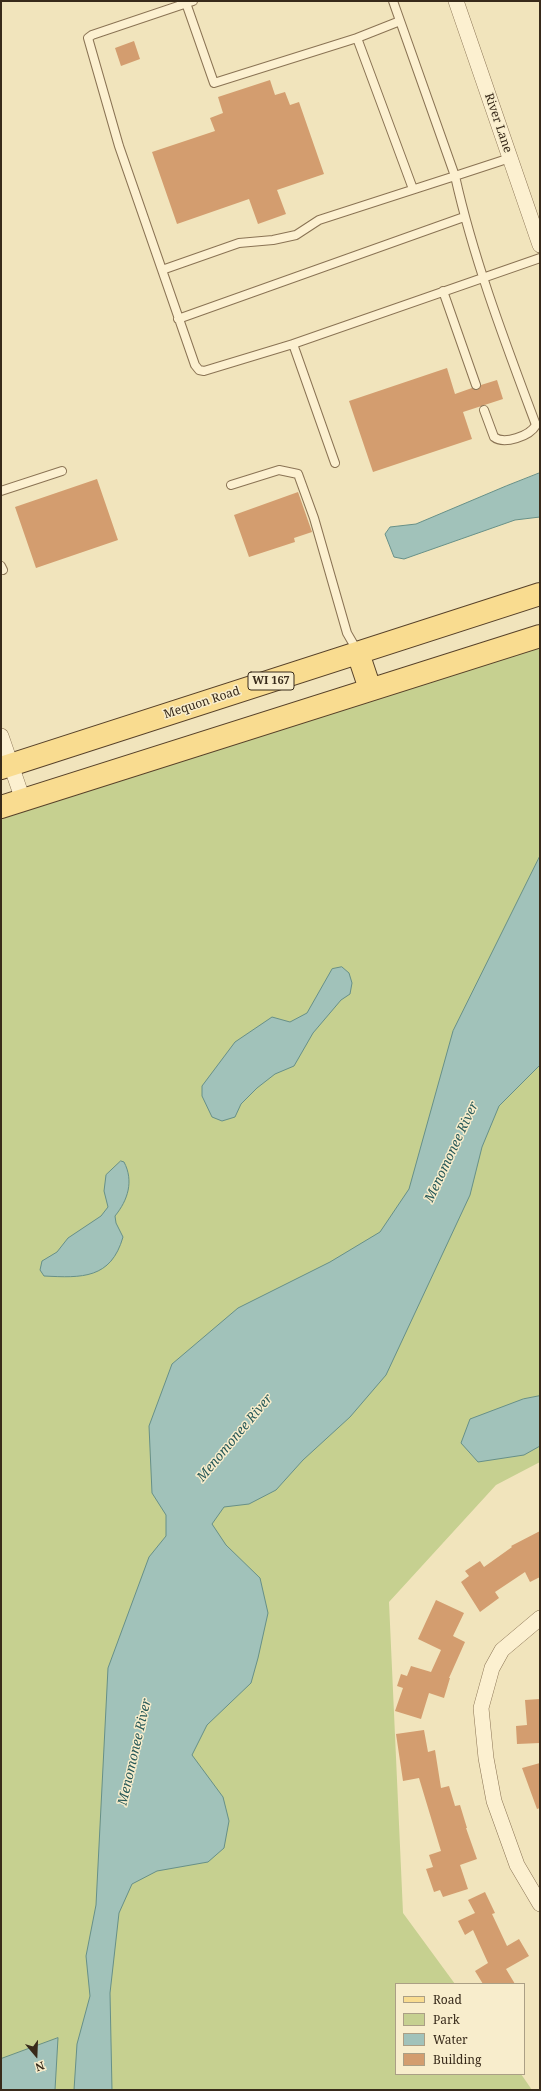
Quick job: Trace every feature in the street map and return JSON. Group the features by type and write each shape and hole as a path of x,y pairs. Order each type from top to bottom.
{"main road":[{"name":"Mequon Road","path":"6,767 540,594"},
{"path":"1,807 540,636"},
{"path":"358,653 370,689"}],"street":[{"name":"River Lane","path":"456,1 540,245"},
{"path":"1,736 6,767 23,800"},
{"path":"540,1618 502,1650 492,1668 481,1708 486,1758 494,1801 517,1865 540,1904"}],"lane":[{"path":"393,1 455,176 464,217 482,278 536,425 529,432 504,441 497,439 494,437 484,410"},
{"path":"400,21 357,38 214,83 189,2 92,35 88,38 119,146 193,362 199,370 204,371 293,344 540,258"},
{"path":"357,38 413,189"},
{"path":"162,270 239,243 273,240 296,235 319,220 510,158"},
{"path":"178,318 464,217"},
{"path":"443,291 476,385"},
{"path":"293,344 335,464"},
{"path":"230,485 279,470 298,474 314,518 347,633 358,653"},
{"path":"1,491 62,471"}],"green space":[{"path":"540,636 540,1462 496,1485 389,1602 403,1913 454,1983 395,1983 395,2075 522,2075 532,2090 1,2090 1,818"}],"water":[{"path":"540,473 540,517 515,520 404,559 394,557 385,534 390,527 416,524"},
{"name":"Menomonee River","path":"540,856 540,1065 499,1106 482,1147 470,1195 386,1375 350,1417 303,1460 276,1490 249,1504 224,1507 212,1524 226,1545 260,1578 268,1613 251,1683 207,1725 192,1755 223,1797 229,1821 224,1848 208,1862 157,1871 132,1884 119,1913 110,1993 112,2090 74,2090 77,2044 90,1996 86,1956 96,1905 108,1668 149,1557 166,1536 166,1515 152,1493 149,1426 172,1364 238,1308 330,1262 380,1232 409,1189 453,1031"},
{"path":"342,967 349,973 352,983 350,994 341,1000 313,1033 294,1066 275,1074 257,1088 241,1104 235,1117 222,1121 212,1117 202,1096 202,1086 235,1042 272,1017 290,1022 307,1013 332,969"},
{"path":"121,1161 124,1162 127,1169 129,1183 126,1197 120,1210 115,1216 116,1223 123,1237 118,1251 111,1261 103,1268 93,1273 71,1277 44,1276 40,1270 42,1261 57,1252 68,1238 101,1216 108,1207 104,1191 106,1175"},
{"path":"540,1396 540,1446 524,1455 478,1462 461,1443 470,1419 523,1399"},
{"path":"58,2038 55,2090 1,2090 1,2059"}],"building":[{"path":"134,41 140,59 121,66 115,48"},
{"path":"270,80 275,95 285,92 290,105 299,102 324,174 277,190 286,214 258,224 249,199 177,224 152,152 215,131 210,118 223,113 218,97"},
{"path":"447,368 455,394 472,388 477,390 481,385 497,380 503,399 463,412 472,439 373,472 349,401"},
{"path":"97,479 118,540 36,568 15,507"},
{"path":"298,492 312,532 294,538 295,542 249,557 234,515"},
{"path":"540,1531 540,1577 530,1582 525,1572 495,1592 499,1598 480,1612 461,1582 469,1576 465,1571 480,1561 484,1567 512,1547 511,1546"},
{"path":"436,1600 464,1613 453,1636 465,1642 449,1678 444,1698 429,1693 421,1719 395,1711 403,1688 397,1686 401,1674 407,1676 411,1666 431,1672 441,1650 418,1639"},
{"path":"540,1699 540,1743 517,1744 516,1726 527,1725 525,1700"},
{"path":"424,1730 428,1752 435,1750 441,1788 449,1786 455,1806 460,1805 477,1859 460,1865 468,1889 443,1897 440,1890 434,1892 426,1869 433,1867 429,1855 441,1851 419,1778 403,1781 396,1734"},
{"path":"540,1763 540,1808 537,1809 522,1768"},
{"path":"485,1892 495,1913 492,1914 507,1946 519,1939 529,1956 506,1969 514,1983 482,1983 475,1971 488,1963 473,1930 465,1935 458,1921 475,1913 468,1900"}]}
